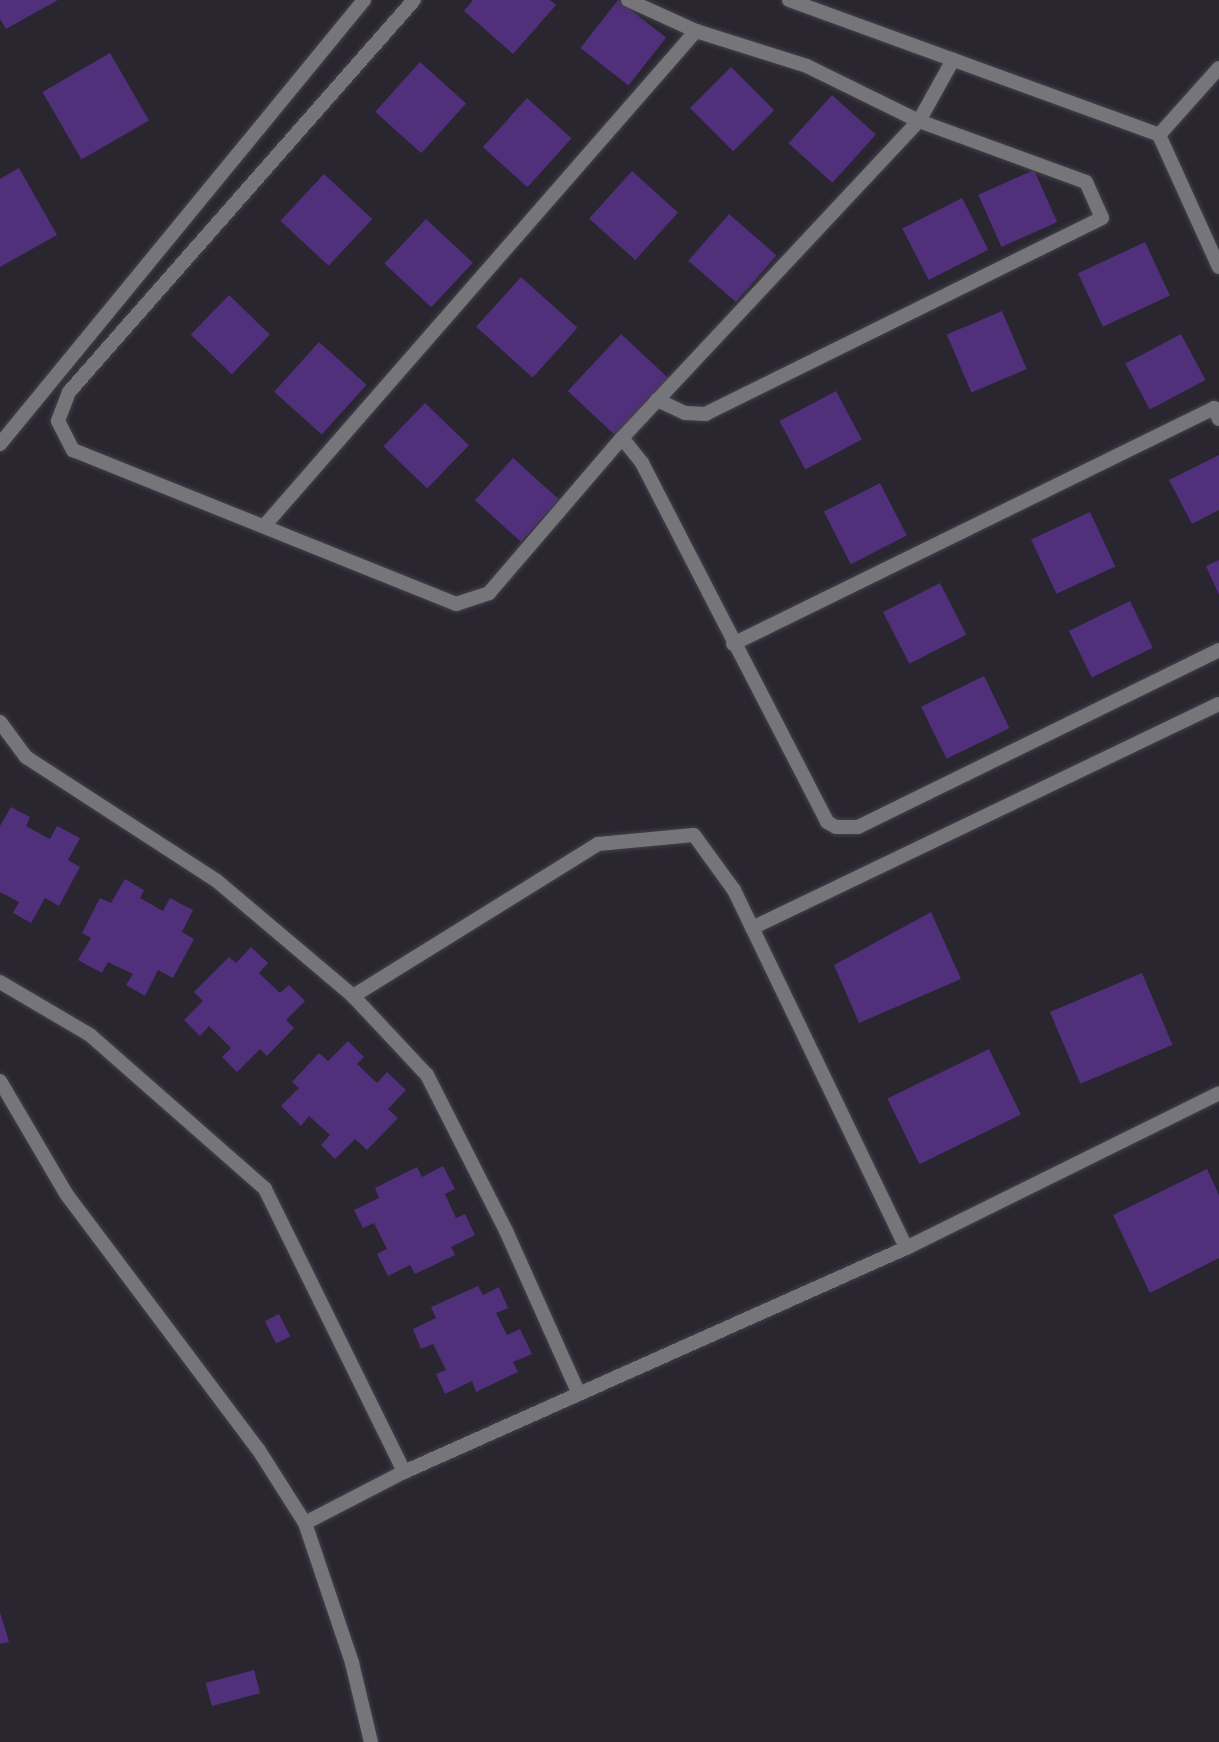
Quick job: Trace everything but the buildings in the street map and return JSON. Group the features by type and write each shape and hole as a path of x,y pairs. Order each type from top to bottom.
{"street":[{"path":"0,444 364,0"},
{"path":"414,0 60,407 63,438 73,450 456,604 468,604 489,593 622,438 919,121 953,60"},
{"path":"628,0 696,31 807,66 919,121 1086,182 1102,218 706,414 685,413 657,400"},
{"path":"789,0 1159,135 1214,242 1219,267"},
{"path":"265,525 696,31"},
{"path":"1159,135 1219,68"},
{"path":"733,644 1214,408 1219,419"},
{"path":"622,438 642,463 827,822 848,829 1219,650"},
{"path":"752,928 1219,704"},
{"path":"0,722 26,757 218,881 352,996 428,1075 507,1233 579,1394"},
{"path":"352,996 598,844 694,835 734,890 906,1248"},
{"path":"0,982 90,1035 265,1189 404,1472"},
{"path":"0,1081 67,1195 258,1449 305,1524 352,1663 371,1742"},
{"path":"305,1524 404,1472 906,1248 1219,1093"}]}
